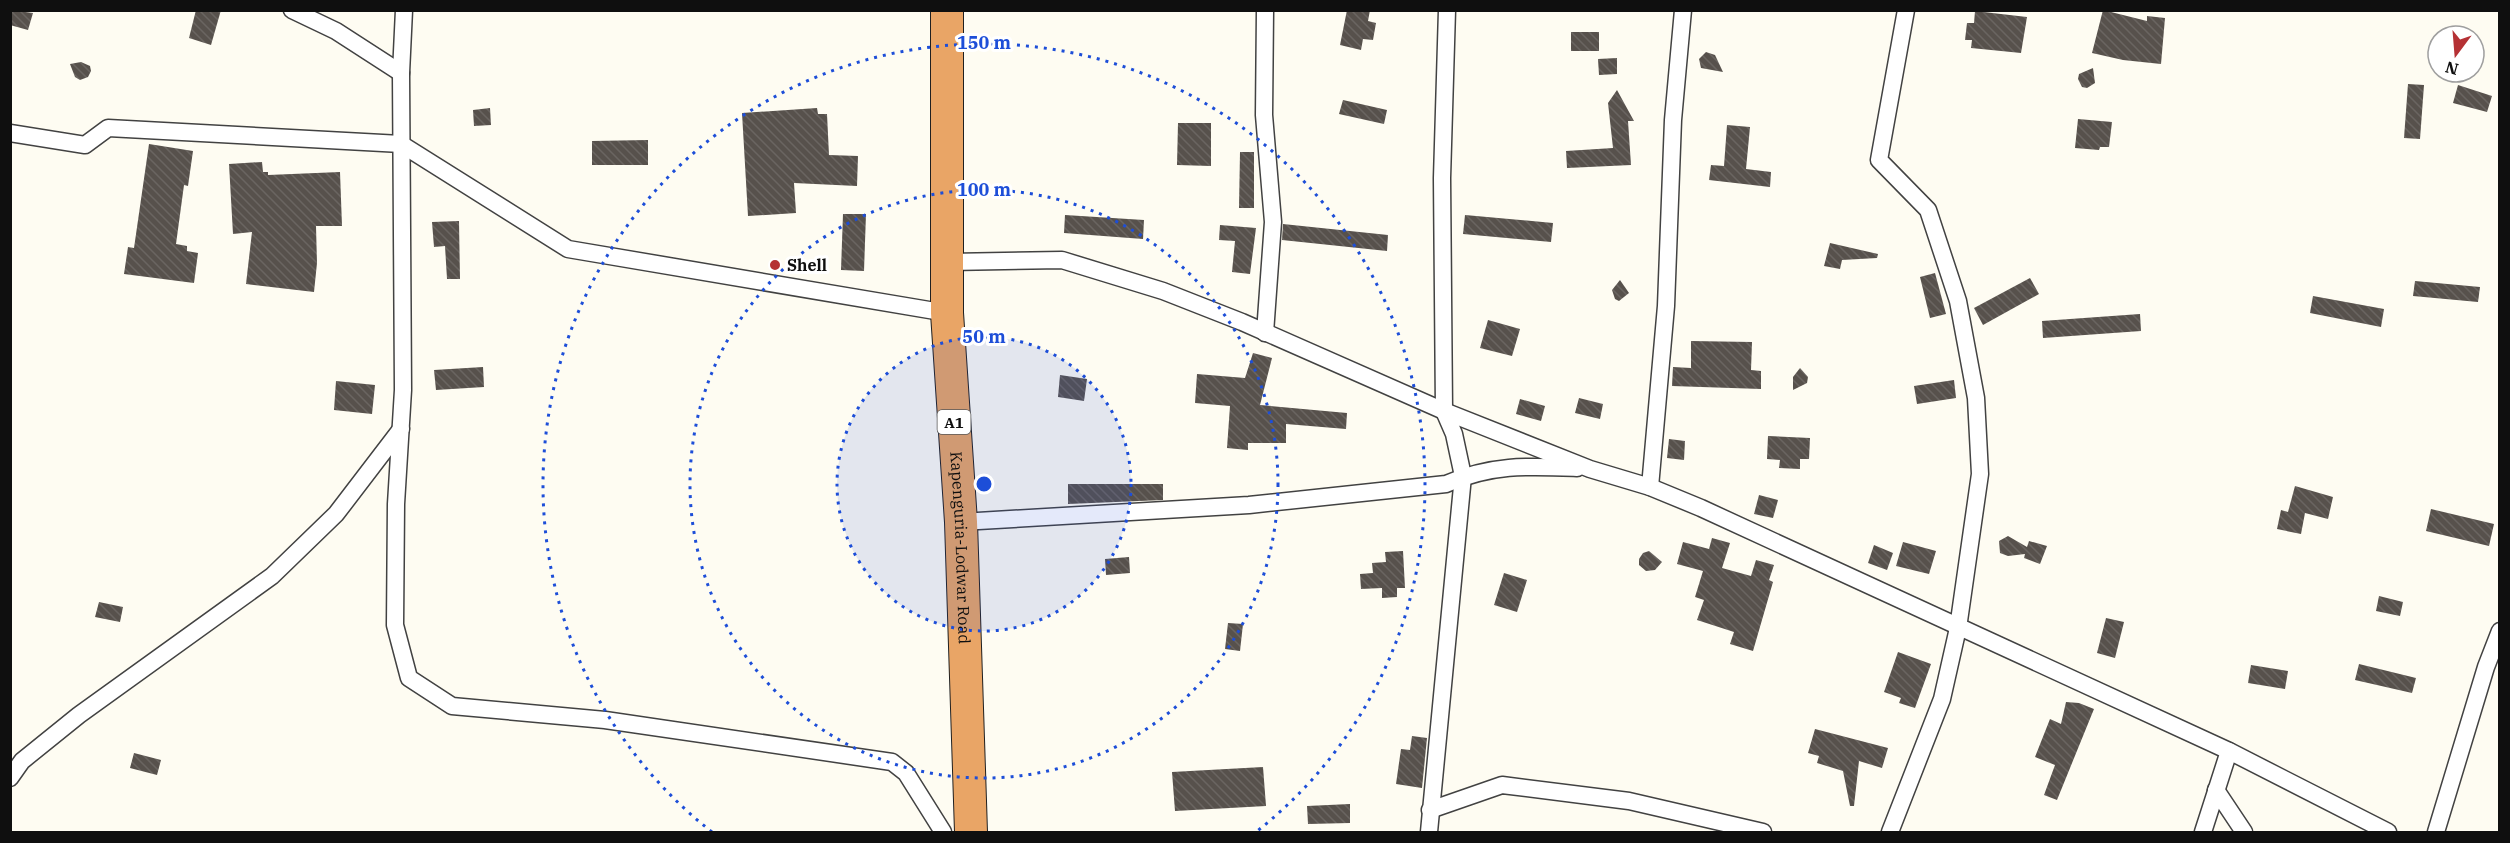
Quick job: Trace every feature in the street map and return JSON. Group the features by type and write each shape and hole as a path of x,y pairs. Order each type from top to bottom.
{"highway":[{"name":"Kapenguria-Lodwar Road","path":"947,10 949,262 947,313 961,522 971,832"}],"street":[{"path":"292,10 336,31 401,73"},
{"path":"322,10 336,31"},
{"path":"404,10 401,73 401,429 396,504 395,625 409,678 452,706 605,720 892,762 906,773 943,832"},
{"path":"1265,10 1264,115 1273,222 1265,333"},
{"path":"1430,832 1430,810 1463,476 1454,434 1444,411 1442,178 1447,10"},
{"path":"1650,487 1666,306 1673,120 1683,10"},
{"path":"1890,832 1942,699 1958,628 1980,474 1976,398 1958,302 1928,210 1879,160 1906,10"},
{"path":"10,133 86,145 108,128 401,144 568,249 947,313"},
{"path":"949,262 1062,260 1163,291 1444,411 1590,469 1650,487 2229,751 2388,832"},
{"path":"10,778 22,761 79,715 272,576 336,514 401,429"},
{"path":"961,522 1249,505 1446,484 1463,476 1514,466 1590,469"},
{"path":"2436,832 2499,631"},
{"path":"2203,832 2229,751"},
{"path":"1430,810 1502,785 1629,801 1725,828 1763,832"},
{"path":"2216,790 2244,832"}],"building":[{"path":"10,10 33,13 28,30 10,25"},
{"path":"196,10 221,10 211,45 189,38"},
{"path":"1347,10 1370,10 1368,21 1376,23 1373,40 1363,39 1361,50 1340,45"},
{"path":"2103,10 2147,21 2147,16 2165,18 2161,64 2123,60 2092,53"},
{"path":"1975,11 2027,17 2021,53 1971,48 1972,40 1965,40 1967,23 1974,23"},
{"path":"1571,32 1599,32 1599,51 1571,51"},
{"path":"1706,52 1715,55 1723,72 1701,68 1699,59"},
{"path":"1617,58 1617,74 1599,75 1598,59"},
{"path":"81,62 90,66 91,71 88,77 80,80 75,77 70,64"},
{"path":"2093,68 2095,83 2087,88 2082,87 2078,79 2079,74"},
{"path":"2408,84 2424,85 2420,139 2404,138"},
{"path":"2458,85 2492,96 2487,112 2453,103"},
{"path":"1617,90 1634,121 1628,121 1631,165 1567,168 1566,151 1613,148 1608,103"},
{"path":"1343,100 1387,110 1384,124 1339,114"},
{"path":"490,108 491,125 474,126 473,110"},
{"path":"817,108 818,114 827,114 829,155 858,156 857,186 794,183 796,213 748,216 742,113"},
{"path":"2078,119 2112,122 2109,147 2100,147 2099,150 2075,148"},
{"path":"1178,123 1211,123 1211,166 1177,165"},
{"path":"1727,125 1750,127 1746,169 1771,172 1770,187 1709,180 1711,165 1724,166"},
{"path":"648,140 648,165 592,165 592,141"},
{"path":"149,144 193,151 188,186 184,185 176,244 187,246 187,251 198,253 194,283 124,274 128,247 134,248"},
{"path":"1240,152 1254,152 1254,208 1239,208"},
{"path":"262,162 263,172 268,172 268,175 340,172 342,226 316,226 317,263 314,292 246,284 252,232 233,234 229,164"},
{"path":"843,214 866,214 864,271 841,270"},
{"path":"1065,215 1144,220 1143,239 1064,233"},
{"path":"1465,215 1553,223 1551,242 1463,234"},
{"path":"459,221 460,279 447,279 445,246 434,247 432,222"},
{"path":"1283,224 1388,235 1387,251 1282,240"},
{"path":"1220,225 1256,228 1250,274 1232,272 1235,241 1219,240"},
{"path":"1830,243 1878,254 1877,258 1842,260 1840,269 1824,266"},
{"path":"1935,273 1946,314 1930,318 1920,277"},
{"path":"2030,278 2039,294 1983,325 1974,308"},
{"path":"1620,280 1629,293 1619,301 1615,299 1612,290"},
{"path":"2415,281 2480,287 2478,302 2413,296"},
{"path":"2313,296 2384,309 2381,327 2310,313"},
{"path":"2140,314 2141,331 2043,338 2042,321"},
{"path":"1488,320 1520,329 1512,356 1480,348"},
{"path":"1691,341 1752,342 1751,370 1761,371 1761,389 1672,386 1673,367 1691,368"},
{"path":"1253,353 1272,358 1260,405 1347,413 1346,429 1286,424 1286,443 1248,443 1248,450 1227,448 1230,406 1195,403 1197,374 1245,378"},
{"path":"483,367 484,387 436,390 434,370"},
{"path":"1800,368 1808,377 1807,383 1793,390 1793,377"},
{"path":"1060,375 1087,379 1084,401 1058,397"},
{"path":"1954,380 1956,398 1917,404 1914,386"},
{"path":"336,381 375,385 372,414 334,410"},
{"path":"1579,398 1603,404 1600,419 1575,413"},
{"path":"1520,399 1545,406 1541,421 1516,414"},
{"path":"1768,436 1810,438 1809,459 1800,459 1800,469 1779,468 1780,460 1767,459"},
{"path":"1669,439 1685,441 1684,460 1667,458"},
{"path":"1068,484 1163,484 1163,500 1068,504"},
{"path":"2295,486 2333,497 2328,519 2305,513 2301,534 2277,529 2281,510 2288,512"},
{"path":"1759,495 1778,500 1773,518 1754,514"},
{"path":"2431,509 2494,524 2489,546 2426,531"},
{"path":"2008,536 2027,547 2029,541 2047,546 2040,564 2024,558 2025,554 2008,556 2000,553 1999,541"},
{"path":"1712,538 1730,543 1722,568 1751,576 1756,560 1774,565 1769,580 1773,582 1753,651 1730,644 1734,632 1697,620 1704,600 1695,597 1703,571 1677,564 1683,542 1709,549"},
{"path":"1903,542 1936,551 1929,574 1896,566"},
{"path":"1874,545 1893,553 1887,570 1868,563"},
{"path":"1403,551 1405,588 1397,588 1397,597 1382,598 1382,588 1361,589 1360,574 1373,573 1372,563 1386,562 1385,552"},
{"path":"1649,551 1662,562 1655,570 1646,571 1639,565 1639,559 1643,553"},
{"path":"1129,557 1130,573 1106,575 1105,559"},
{"path":"1504,573 1527,580 1517,612 1494,605"},
{"path":"2379,596 2403,602 2400,616 2376,611"},
{"path":"99,602 123,607 120,622 95,617"},
{"path":"2106,618 2124,622 2115,658 2097,653"},
{"path":"1228,623 1243,624 1240,651 1225,649"},
{"path":"1898,652 1931,664 1915,708 1899,703 1901,698 1884,692"},
{"path":"2359,664 2416,678 2412,693 2355,680"},
{"path":"2251,665 2288,671 2285,689 2248,683"},
{"path":"2066,702 2079,703 2094,709 2057,800 2044,795 2055,765 2035,757 2050,719 2061,724"},
{"path":"1815,729 1888,748 1882,768 1859,761 1854,806 1850,806 1843,771 1817,763 1819,756 1808,753"},
{"path":"1412,736 1427,738 1422,788 1396,784 1401,749 1410,750"},
{"path":"134,753 161,760 157,775 130,768"},
{"path":"1263,767 1266,806 1175,811 1172,772"},
{"path":"1350,804 1350,823 1308,824 1307,806"}],"place":[{"name":"Shell","path":"775,265"}]}
